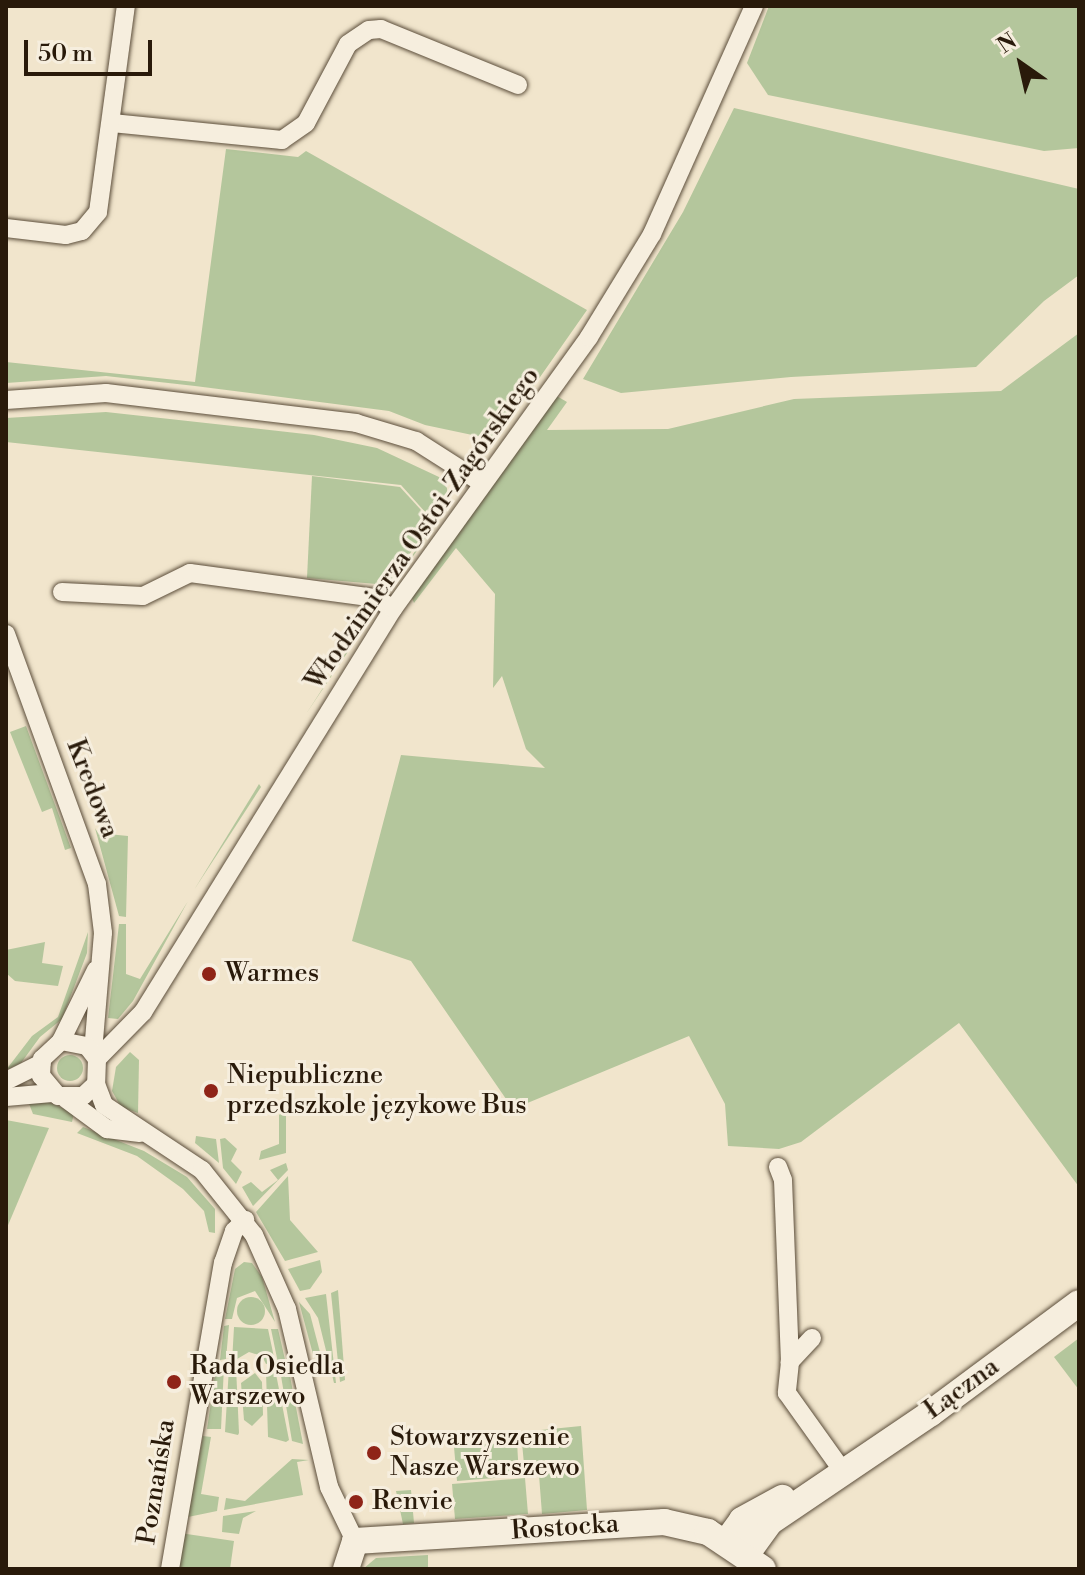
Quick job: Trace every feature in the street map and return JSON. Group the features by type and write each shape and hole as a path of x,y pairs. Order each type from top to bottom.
{"street":[{"path":"6,228 66,235 92,222 112,123 126,6"},
{"name":"Włodzimierza Ostoi-Zagórskiego","path":"95,1055 143,1012 393,609 589,337 652,234 754,6"},
{"path":"112,123 282,140 306,123 348,44 369,30 381,29 518,85"},
{"path":"6,400 106,393 356,423 416,441 482,483"},
{"path":"62,592 143,596 190,573 376,598 393,609"},
{"name":"Kredowa","path":"6,634 96,880 103,921 97,968 95,1055"},
{"name":"Kredowa","path":"61,1041 97,968"},
{"path":"6,1081 42,1063 61,1041 79,1041 95,1055 96,1084 104,1105 202,1170 245,1220 284,1299 329,1487 355,1541 346,1569"},
{"path":"42,1063 41,1076 59,1096 107,1129 142,1133"},
{"path":"6,1097 83,1096 96,1084"},
{"path":"778,1167 783,1180 790,1362 786,1382 791,1402 842,1470"},
{"name":"Poznańska","path":"170,1569 223,1263 234,1231 245,1220"},
{"name":"Łączna","path":"745,1555 747,1517 842,1470 931,1413 1079,1303"},
{"path":"790,1362 812,1338"},
{"name":"Rostocka","path":"355,1541 664,1522 699,1528 745,1555"}],"green space":[{"path":"769,6 1079,6 1079,148 1044,151 768,95 747,63"},
{"path":"734,108 1079,189 1079,275 1044,301 976,367 791,377 621,393 583,379 683,212"},
{"path":"226,149 298,157 306,151 587,310 496,440 425,425 389,411 195,386 106,376 6,383 6,362 195,382"},
{"path":"1079,333 1079,1187 959,1023 801,1142 779,1149 728,1146 725,1104 689,1036 513,1109 411,961 352,941 401,755 545,768 526,749 502,676 493,688 495,594 456,548 414,603 411,596 555,395 567,402 547,430 668,429 794,399 1001,391"},
{"path":"106,412 314,435 377,448 439,477 447,488 448,506 391,588 434,522 401,485 6,442 6,418"},
{"path":"312,476 400,487 432,522 388,585 307,578"},
{"path":"364,605 376,610 306,714 369,617"},
{"path":"26,726 71,848 65,850 52,808 42,812 10,732"},
{"path":"259,784 261,787 194,890"},
{"path":"95,828 98,833 128,836 126,917 119,916"},
{"path":"188,901 133,1001 118,1019 108,1018 119,924 126,924 126,974 140,979"},
{"path":"88,932 87,953 62,1019 40,1037 21,1063 6,1070 32,1036 58,1017"},
{"path":"45,942 42,963 63,966 58,986 15,981 6,973 6,950"},
{"path":"130,1052 139,1060 138,1113 121,1107 112,1091 116,1067"},
{"path":"70,1055 79,1059 83,1068 79,1077 70,1081 61,1077 57,1068 61,1059"},
{"path":"44,1100 74,1113 72,1122 33,1114 28,1101"},
{"path":"286,1109 286,1153 259,1160 261,1151 279,1144 279,1115"},
{"path":"6,1120 49,1128 6,1230"},
{"path":"83,1127 144,1151 187,1177 215,1209 215,1233 209,1232 204,1211 183,1189 137,1156 77,1133"},
{"path":"196,1136 216,1139 219,1163 195,1143"},
{"path":"225,1138 237,1149 231,1161 242,1172 236,1184 223,1168 220,1139"},
{"path":"286,1163 288,1170 253,1206 242,1187 251,1182 262,1192 278,1180 270,1170"},
{"path":"288,1176 290,1220 318,1252 285,1261 256,1212"},
{"path":"320,1260 322,1272 310,1289 300,1291 288,1269"},
{"path":"244,1262 252,1263 262,1277 275,1322 255,1291 237,1298 232,1319 225,1319 235,1269"},
{"path":"338,1290 345,1380 340,1382 331,1293"},
{"path":"326,1294 336,1383 318,1318 305,1298"},
{"path":"251,1297 261,1301 265,1311 261,1321 251,1325 241,1321 237,1311 241,1301"},
{"path":"299,1302 310,1314 321,1356 314,1358"},
{"path":"229,1325 226,1359 220,1360 224,1326"},
{"path":"234,1327 268,1329 275,1362 266,1364 262,1356 249,1352 232,1362"},
{"path":"271,1329 278,1329 286,1364 278,1363"},
{"path":"1079,1338 1079,1390 1054,1357"},
{"path":"224,1366 221,1429 207,1429 216,1368"},
{"path":"236,1367 238,1435 225,1432 229,1368"},
{"path":"275,1369 289,1440 286,1442 268,1437 266,1371"},
{"path":"280,1370 289,1371 303,1444 292,1441"},
{"path":"255,1373 262,1382 263,1415 252,1426 244,1420 241,1383"},
{"path":"581,1426 587,1510 542,1514 539,1475 525,1475 521,1432"},
{"path":"203,1436 211,1437 201,1494 219,1497 217,1511 188,1517"},
{"path":"517,1442 519,1476 457,1481 454,1447"},
{"path":"292,1459 309,1460 297,1462 303,1495 224,1510 226,1498 245,1501"},
{"path":"525,1478 528,1514 455,1519 452,1484"},
{"path":"411,1490 414,1523 403,1524 396,1491"},
{"path":"256,1511 243,1518 239,1534 222,1532 223,1516"},
{"path":"180,1533 234,1541 230,1569 177,1569"},
{"path":"428,1555 428,1569 363,1569 376,1558"}],"place":[{"name":"Warmes","path":"209,974"},
{"name":"Niepubliczne przedszkole językowe Bus","path":"211,1091"},
{"name":"Rada Osiedla Warszewo","path":"174,1382"},
{"name":"Stowarzyszenie Nasze Warszewo","path":"374,1453"},
{"name":"Renvie","path":"356,1502"}]}
